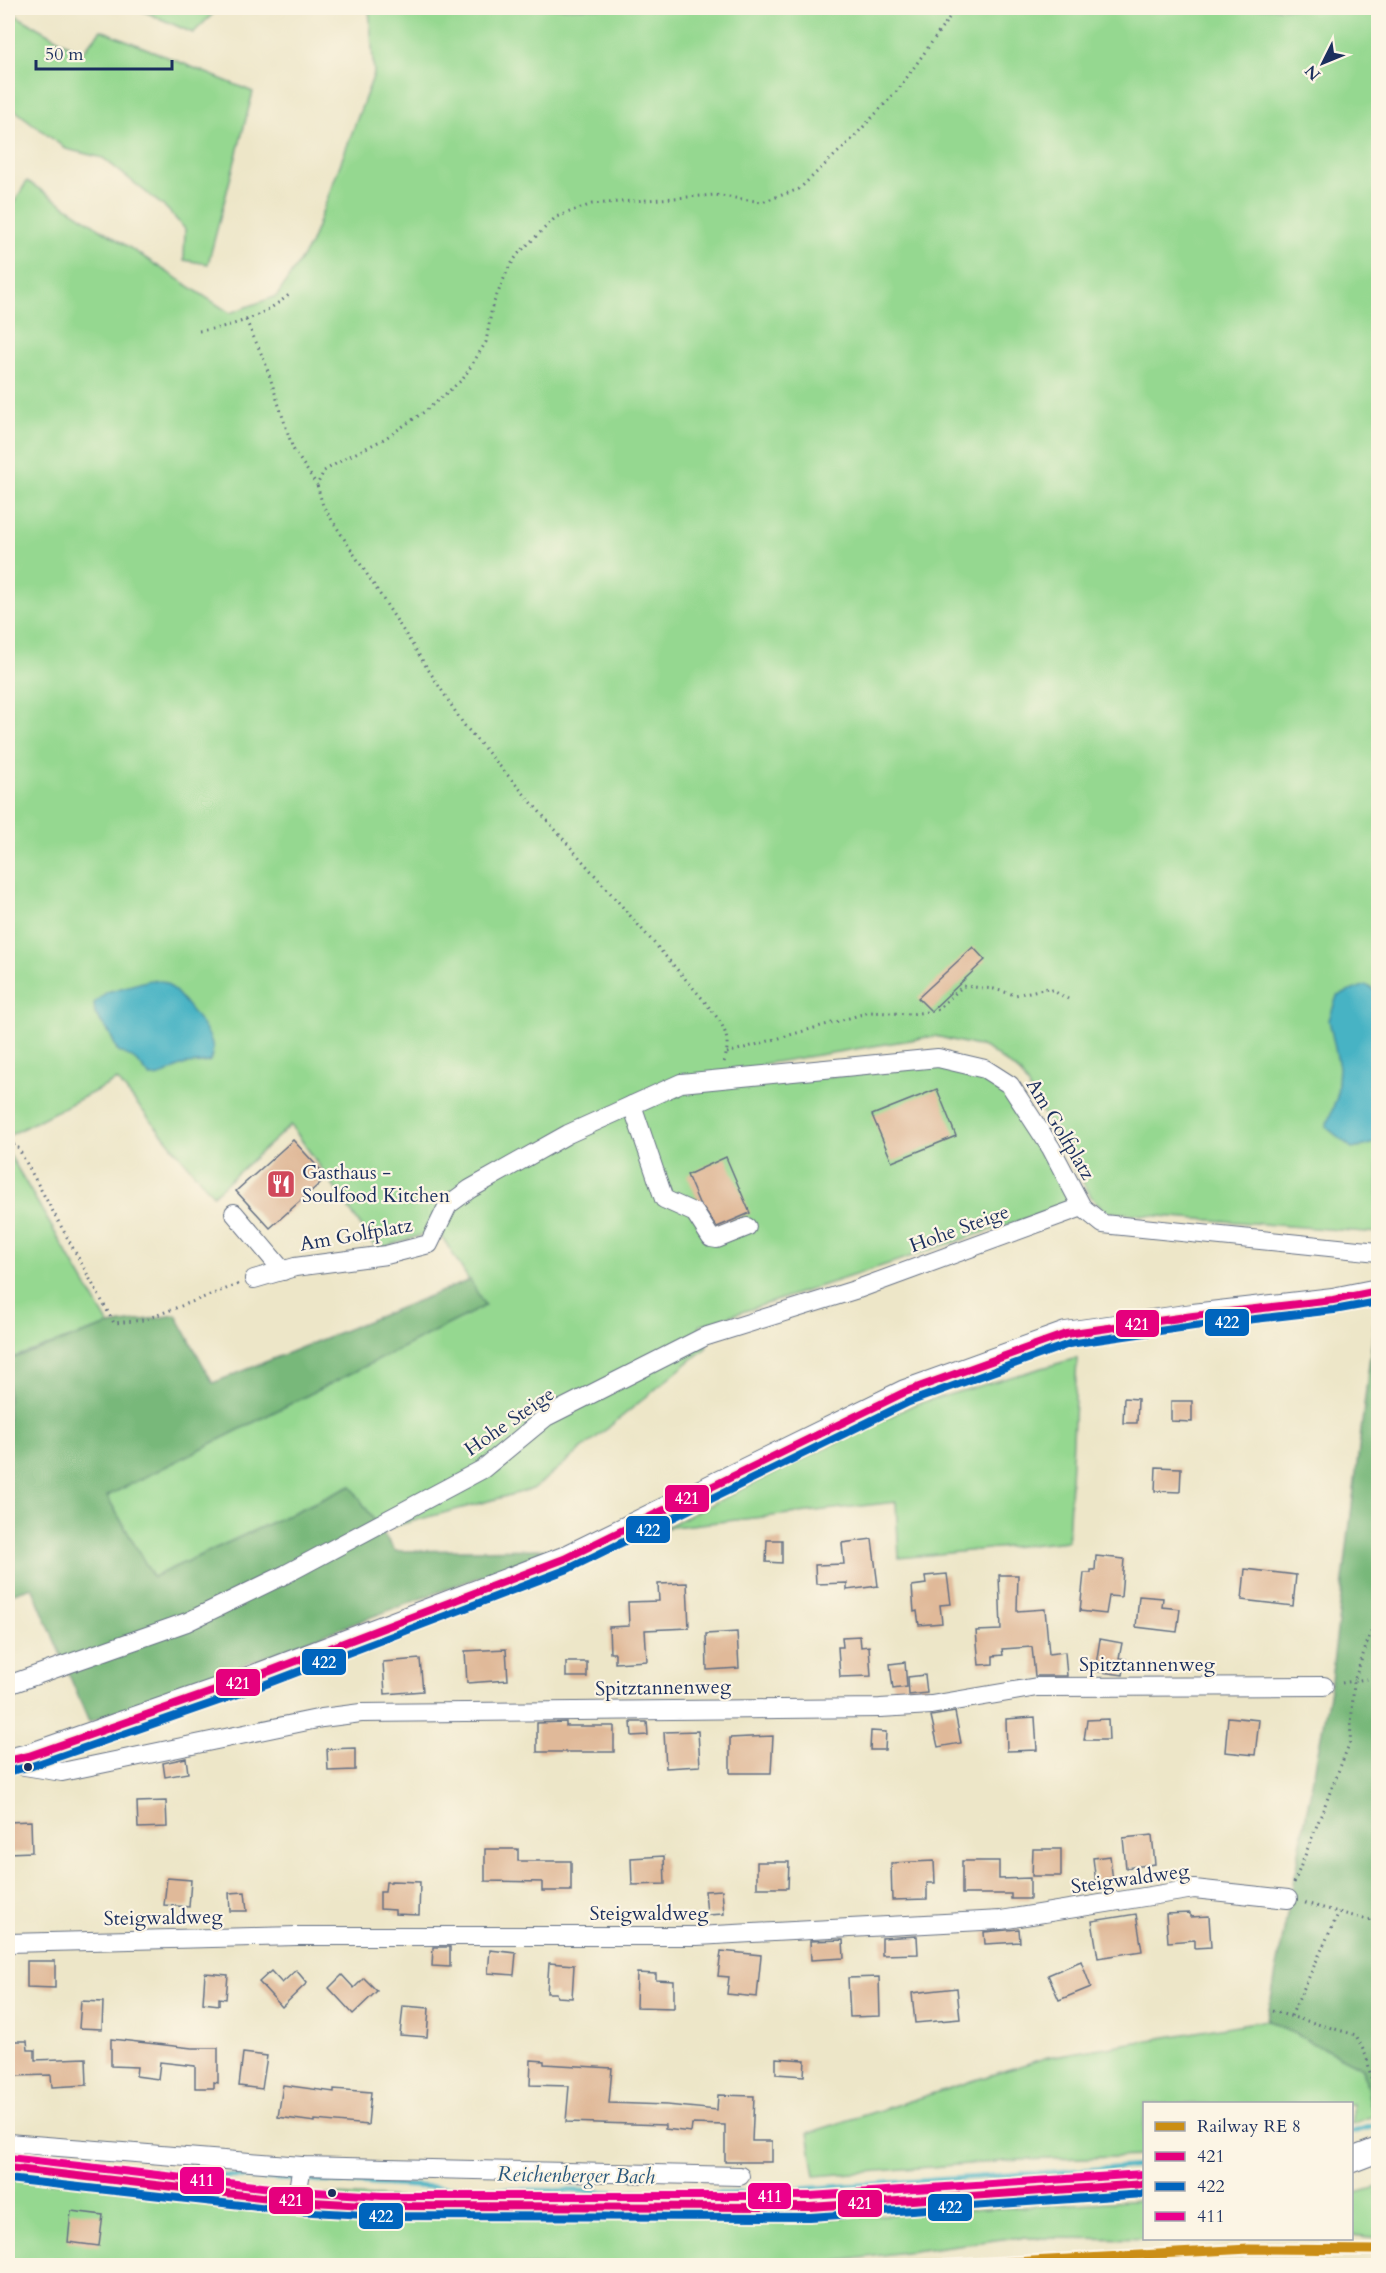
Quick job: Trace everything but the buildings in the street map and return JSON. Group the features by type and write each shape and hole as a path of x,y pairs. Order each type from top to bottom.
{"main road":[{"path":"8,1762 249,1680 564,1559 905,1392 1066,1334 1193,1316 1333,1300 1378,1291"},
{"path":"1353,2160 1378,2150"},
{"path":"8,2168 393,2206 810,2207 1143,2184"}],"street":[{"name":"Am Golfplatz","path":"254,1279 283,1270 386,1255 429,1244 448,1205 470,1189 568,1134 681,1083 938,1058 985,1069 1010,1085 1051,1149 1082,1207 1102,1224 1378,1252"},
{"path":"632,1105 664,1199 695,1213 711,1238 717,1239 747,1227"},
{"name":"Hohe Steige","path":"8,1685 187,1622 286,1574 483,1469 546,1417 704,1337 858,1288 1082,1207"},
{"path":"234,1213 283,1270"},
{"name":"Spitztannenweg","path":"8,1762 62,1772 322,1718 361,1713 880,1708 931,1705 1037,1687 1324,1686"},
{"name":"Steigwaldweg","path":"8,1942 297,1936 697,1936 1001,1920 1194,1889 1288,1899"},
{"path":"8,2143 301,2169 740,2176"},
{"path":"297,2197 301,2169"}],"path":[{"path":"316,485 324,471 384,439 424,412 463,379 486,342 492,307 508,269 518,254 556,217 592,204 715,195 762,202 799,189 850,141 898,90 956,8"},
{"path":"199,331 222,328 246,320 272,309 290,294"},
{"path":"246,320 265,362 294,449 316,485 322,506 464,725 701,997 725,1028 727,1053 718,1078"},
{"path":"727,1053 870,1012 910,1014 936,1011 963,986 994,989 1015,995 1048,988 1068,999"},
{"path":"8,1147 16,1144 114,1323 144,1320 254,1279"},
{"path":"1378,1393 1378,1401"},
{"path":"1378,1612 1354,1681 1350,1742 1288,1899 1368,1920 1378,1918"},
{"path":"1324,1686 1378,1677"},
{"path":"1291,2016 1339,1912"},
{"path":"1272,2011 1356,2035 1368,2058 1378,2110"}],"green space":[{"path":"136,8 219,8 193,33"},
{"path":"369,8 1378,8 1378,1233 1107,1212 1092,1198 1020,1073 986,1048 935,1036 763,1064 773,1082 940,1065 982,1075 1004,1089 1074,1203 699,1326 707,1347 533,1489 380,1530 351,1486 153,1577 107,1496 485,1306 438,1230 377,1249 291,1125 213,1195 117,1080 8,1136 8,213 27,181 230,313 277,296 310,245 374,74"},
{"path":"8,11 82,53 101,30 253,92 208,264 184,260 185,229 167,209 103,158 66,149 8,105"},
{"path":"8,1152 109,1325 8,1359"},
{"path":"470,1280 485,1306 107,1496 153,1577 351,1486 395,1551 554,1549 89,1722 32,1587 8,1595 8,1360 109,1325 176,1315 213,1383"},
{"path":"1378,1321 1378,2114 1373,2116 1363,2068 1267,2020 1330,1689 1374,1323"},
{"path":"1077,1358 1068,1541 899,1558 896,1502 664,1528 913,1405"},
{"path":"1267,2020 1363,2068 1373,2116 1353,2124 1353,2102 1143,2102 1143,2156 1020,2160 815,2176 808,2133 1048,2057"},
{"path":"8,2180 827,2218 1143,2200 1143,2239 1010,2238 838,2261 766,2266 8,2266"},
{"path":"1378,2187 1378,2238 1353,2235 1353,2194"}],"water":[{"path":"150,980 162,981 169,985 196,1017 211,1041 213,1049 210,1061 186,1064 161,1076 150,1077 136,1061 118,1052 110,1034 95,1014 94,1003 107,992"},
{"path":"1366,985 1378,993 1378,1142 1353,1149 1326,1127 1337,1097 1339,1067 1329,1020 1337,996"}],"waterway":[{"name":"Reichenberger Bach","path":"1353,2132 1378,2125"},
{"name":"Reichenberger Bach","path":"8,2154 201,2175 472,2189 727,2194 1143,2166"}],"transit line":[{"name":"421","path":"8,1761 29,1756 249,1679 564,1559 905,1392 1066,1334 1193,1316 1333,1300 1378,1291"},
{"name":"422","path":"10,1771 32,1766 253,1689 568,1569 909,1402 1069,1344 1194,1326 1334,1310 1378,1302"},
{"name":"411","path":"9,2158 297,2191 382,2196 810,2196 1143,2174"},
{"name":"421","path":"8,2168 296,2201 382,2206 810,2207 1143,2184"},
{"name":"422","path":"8,2179 295,2211 382,2216 810,2217 1143,2194"},
{"path":"939,2266 1249,2249 1378,2250"}],"place":[{"name":"Gasthaus - Soulfood Kitchen","path":"281,1184"}]}
